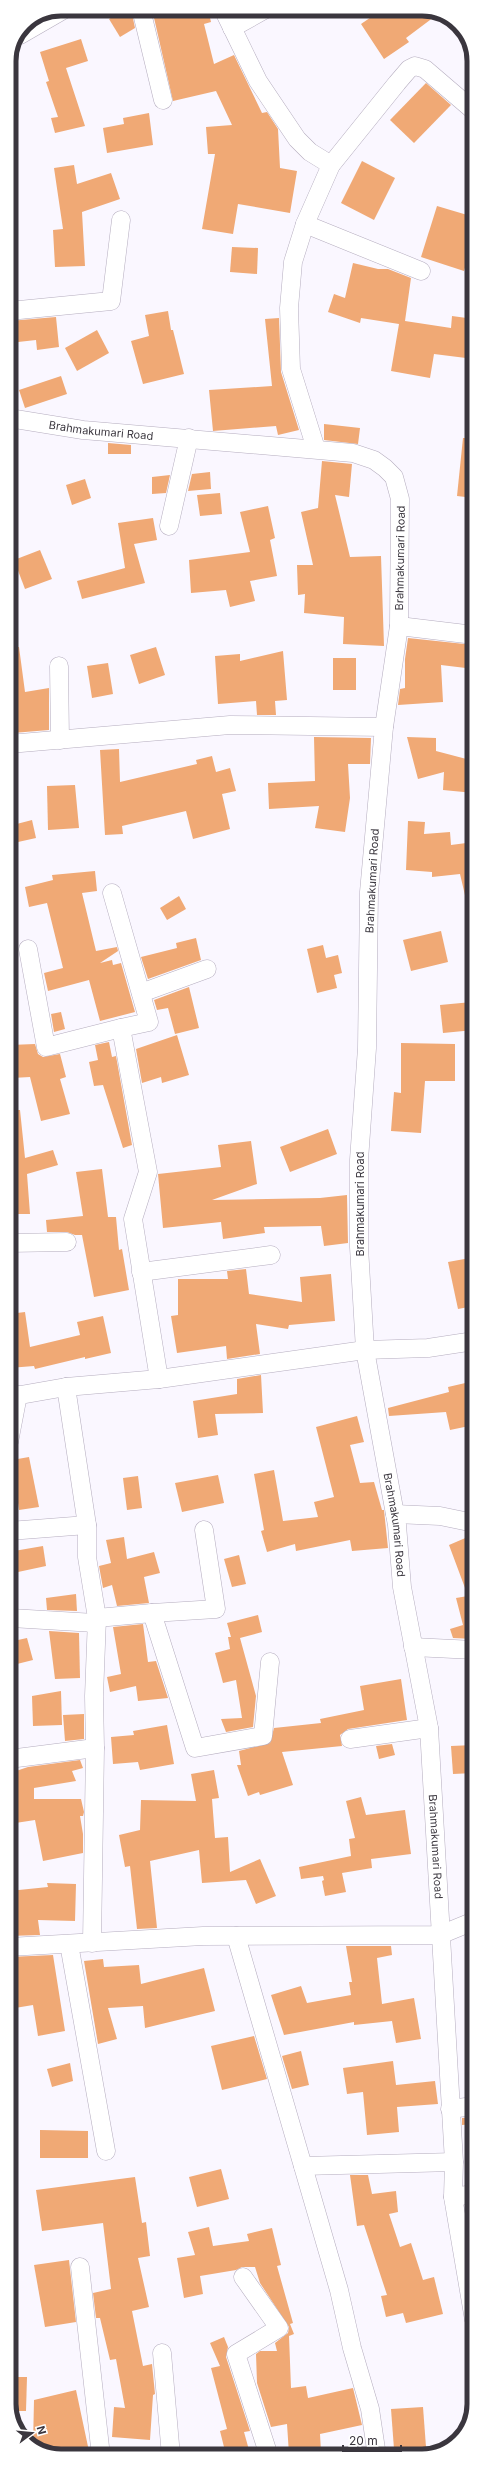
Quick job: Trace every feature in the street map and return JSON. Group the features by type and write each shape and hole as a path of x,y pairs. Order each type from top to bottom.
{"street":[{"path":"143,16 163,100"},
{"path":"227,16 258,81 297,139 310,152 331,165"},
{"path":"232,28 253,16"},
{"path":"28,30 48,18"},
{"path":"316,449 291,362 289,308 293,262 305,224 331,165 409,69 415,66 425,69 467,105"},
{"path":"16,310 111,301 121,220"},
{"path":"305,224 421,271"},
{"name":"Brahmakumari Road","path":"16,419 83,430 353,453 374,460 394,477 400,499 399,626 384,727 369,892 367,1048 359,1160 359,1247 365,1350 395,1514 402,1587 429,1728 454,2162 453,2198 467,2279"},
{"path":"169,526 189,438"},
{"path":"399,626 467,634"},
{"path":"59,666 60,740"},
{"path":"16,743 230,725 384,727"},
{"path":"28,949 46,1047 149,1022 112,893"},
{"path":"141,994 207,969"},
{"path":"121,1028 148,1172 133,1220 159,1379"},
{"path":"16,1243 67,1242"},
{"path":"141,1272 270,1255"},
{"path":"16,1396 66,1387 159,1379 365,1350 428,1348 467,1342"},
{"path":"66,1387 87,1525 87,1557 96,1621 92,1943"},
{"path":"395,1514 440,1516 467,1522"},
{"path":"16,1530 87,1525"},
{"path":"16,1618 96,1621 152,1613 216,1609 204,1530"},
{"path":"152,1613 195,1748 263,1736 270,1662"},
{"path":"413,1647 467,1650"},
{"path":"350,1739 429,1728"},
{"path":"16,1758 95,1748"},
{"path":"16,1947 236,1936 440,1935 467,1924"},
{"path":"236,1936 339,2290 352,2348 370,2409 376,2449"},
{"path":"70,1944 106,2151"},
{"path":"450,2109 467,2107"},
{"path":"303,2166 454,2162"},
{"path":"453,2198 467,2195"},
{"path":"80,2267 100,2449"},
{"path":"243,2277 279,2328 236,2354 267,2449"},
{"path":"162,2353 170,2449"}],"building":[{"path":"114,16 132,16 135,28 120,37 109,19"},
{"path":"154,16 210,16 211,22 204,24 214,64 234,55 262,113 267,112 278,129 280,168 297,171 290,213 238,204 233,234 202,229 215,154 208,154 206,127 232,125 216,91 173,101"},
{"path":"373,16 425,16 433,18 406,38 409,42 384,59 361,24"},
{"path":"81,39 88,61 66,68 85,126 55,133 51,118 58,117 46,82 49,81 40,52"},
{"path":"426,83 451,105 414,143 390,120"},
{"path":"149,113 153,145 107,153 103,128 124,124 123,118"},
{"path":"362,161 395,178 374,220 341,203"},
{"path":"74,165 77,184 111,173 120,199 82,212 85,266 55,267 53,230 63,229 54,168"},
{"path":"437,206 467,215 467,261 464,271 421,257"},
{"path":"232,247 258,248 257,274 230,272"},
{"path":"353,263 378,269 388,269 411,278 405,321 451,328 452,316 467,318 467,358 434,354 430,378 391,371 399,324 361,318 360,323 328,312 334,294 345,298"},
{"path":"168,311 171,330 173,330 184,374 143,384 131,341 149,336 145,315"},
{"path":"56,317 59,347 37,350 36,340 16,342 16,320"},
{"path":"279,318 281,372 299,430 278,435 276,426 213,431 209,390 272,386 265,319"},
{"path":"97,330 109,353 77,371 65,348"},
{"path":"61,376 67,394 25,408 19,390"},
{"path":"324,424 360,428 358,444 324,440"},
{"path":"463,438 467,438 467,497 457,496"},
{"path":"108,443 131,445 131,454 108,454"},
{"path":"322,461 352,464 349,497 335,495 350,557 381,556 384,646 343,644 344,617 304,613 305,594 298,595 297,565 313,565 301,512 318,508"},
{"path":"210,472 211,489 188,491 192,474"},
{"path":"170,475 166,493 152,494 152,477"},
{"path":"85,479 91,498 72,505 66,485"},
{"path":"220,493 222,514 200,516 197,495"},
{"path":"268,506 275,538 270,540 277,576 250,581 255,601 230,607 226,590 191,593 189,560 250,552 240,512"},
{"path":"153,518 157,540 134,544 145,583 82,599 77,581 125,568 118,523"},
{"path":"40,550 52,579 25,589 16,565 16,559"},
{"path":"408,638 467,644 467,668 441,665 443,702 398,705 400,689 405,688 405,659"},
{"path":"16,647 19,647 25,692 49,688 49,730 16,733"},
{"path":"156,647 165,675 139,684 130,655"},
{"path":"283,651 287,700 275,701 276,715 257,715 256,701 218,704 215,656 240,654 240,661"},
{"path":"333,658 356,658 356,690 333,690"},
{"path":"108,663 113,694 92,698 87,666"},
{"path":"314,737 371,738 370,764 348,764 350,798 345,832 315,828 319,806 269,809 268,783 315,781"},
{"path":"407,737 436,738 436,751 467,759 467,792 443,790 444,772 418,779"},
{"path":"119,749 120,782 197,764 196,760 212,756 216,772 230,768 236,791 222,794 230,829 193,839 186,811 122,826 123,834 105,835 100,750"},
{"path":"75,785 79,828 48,830 47,786"},
{"path":"32,820 36,838 16,842 16,824"},
{"path":"408,821 425,822 424,834 450,832 451,845 467,843 467,904 460,874 432,877 432,872 406,870"},
{"path":"95,871 97,891 82,893 96,951 117,947 118,951 100,963 112,960 113,965 121,963 135,1012 100,1021 89,980 48,991 44,973 63,968 47,903 29,907 25,887 53,880 52,875"},
{"path":"179,896 186,909 167,920 160,908"},
{"path":"441,931 448,962 411,971 403,940"},
{"path":"196,938 201,960 148,979 141,957 177,948 176,943"},
{"path":"323,945 326,958 338,955 342,973 334,975 337,988 317,993 307,949"},
{"path":"189,987 199,1028 175,1034 168,1008 157,1010 154,1000"},
{"path":"467,1002 467,1031 443,1033 440,1005"},
{"path":"61,1012 65,1029 54,1032 51,1014"},
{"path":"177,1035 189,1075 162,1083 161,1077 142,1083 136,1049"},
{"path":"109,1042 112,1057 116,1056 132,1145 123,1148 103,1085 94,1086 89,1062 98,1060 95,1045"},
{"path":"401,1043 455,1044 455,1081 425,1081 421,1133 391,1131 394,1092 401,1093"},
{"path":"35,1044 38,1054 43,1057 60,1054 66,1077 60,1079 70,1114 41,1121 30,1077 16,1078 16,1045"},
{"path":"16,1110 20,1110 25,1158 53,1150 58,1165 27,1174 30,1214 16,1214"},
{"path":"328,1129 337,1154 290,1172 280,1147"},
{"path":"251,1141 257,1184 212,1200 320,1198 347,1195 348,1243 324,1246 321,1226 264,1227 265,1233 223,1239 221,1222 163,1228 158,1174 221,1167 218,1145"},
{"path":"102,1169 108,1217 116,1217 119,1250 122,1249 129,1290 94,1297 82,1235 75,1235 67,1232 47,1232 46,1220 83,1216 76,1172"},
{"path":"467,1259 467,1307 458,1309 448,1262"},
{"path":"246,1269 249,1294 302,1302 300,1277 331,1274 335,1321 289,1325 288,1329 256,1324 260,1354 227,1359 226,1346 177,1353 171,1316 178,1315 178,1279 228,1279 227,1271"},
{"path":"25,1312 30,1347 80,1335 77,1322 103,1316 111,1353 85,1359 85,1357 35,1369 34,1366 16,1367 16,1313"},
{"path":"261,1375 263,1413 215,1414 218,1435 198,1438 193,1401 237,1394 237,1379"},
{"path":"467,1383 467,1426 450,1430 446,1412 389,1416 388,1408 449,1392 448,1387"},
{"path":"357,1416 364,1442 350,1445 360,1483 374,1482 382,1510 384,1510 388,1548 352,1551 350,1540 296,1551 295,1544 267,1552 261,1531 264,1530 254,1474 274,1470 283,1521 318,1517 314,1502 334,1497 316,1427"},
{"path":"29,1457 39,1507 19,1510 16,1489 16,1459"},
{"path":"218,1475 224,1503 182,1512 175,1483"},
{"path":"138,1476 142,1508 127,1510 123,1478"},
{"path":"124,1537 127,1559 154,1552 160,1573 144,1577 149,1603 117,1606 112,1585 103,1588 99,1566 111,1563 106,1540"},
{"path":"467,1537 467,1593 449,1545"},
{"path":"43,1546 46,1566 18,1572 16,1551"},
{"path":"239,1555 246,1584 232,1587 224,1559"},
{"path":"76,1594 77,1611 47,1610 46,1598"},
{"path":"467,1596 467,1639 453,1638 450,1629 463,1625 456,1598"},
{"path":"258,1615 262,1632 240,1638 256,1696 253,1727 226,1732 221,1719 242,1718 236,1680 223,1683 215,1653 230,1649 228,1637 231,1637 227,1623"},
{"path":"143,1624 148,1662 156,1661 168,1698 138,1701 136,1686 110,1692 107,1677 121,1674 113,1627"},
{"path":"49,1631 79,1633 80,1678 55,1679"},
{"path":"27,1638 33,1660 16,1664 16,1640"},
{"path":"401,1679 407,1720 348,1729 340,1735 342,1746 282,1752 293,1785 260,1795 259,1792 248,1796 237,1765 241,1765 239,1751 270,1743 274,1728 321,1723 320,1719 364,1710 360,1686"},
{"path":"61,1691 62,1725 33,1726 32,1696"},
{"path":"84,1714 84,1739 65,1741 63,1715"},
{"path":"167,1725 174,1764 140,1770 138,1762 113,1764 111,1737 134,1735 133,1731"},
{"path":"392,1744 395,1755 379,1759 376,1746"},
{"path":"467,1745 467,1773 453,1774 451,1746"},
{"path":"80,1760 83,1768 72,1771 76,1781 34,1788 34,1799 81,1799 84,1812 83,1816 80,1816 83,1834 83,1853 43,1861 35,1820 16,1823 16,1771 28,1767"},
{"path":"214,1770 219,1798 212,1799 215,1838 228,1837 230,1872 260,1859 276,1896 256,1904 246,1880 202,1883 199,1850 150,1861 157,1928 137,1929 130,1866 125,1867 119,1835 140,1830 141,1800 196,1801 191,1774"},
{"path":"361,1797 366,1815 405,1810 411,1854 371,1859 372,1868 342,1873 346,1892 325,1896 322,1881 324,1880 323,1876 301,1879 299,1867 351,1856 349,1839 355,1838 346,1801"},
{"path":"47,1883 76,1884 75,1921 38,1920 40,1935 16,1936 16,1890 48,1887"},
{"path":"346,1946 391,1946 392,1955 377,1958 382,2004 414,1998 421,2039 396,2043 392,2021 354,2025 354,2022 284,2035 271,1995 301,1986 307,2003 351,1995 349,1982 352,1982"},
{"path":"53,1955 65,2031 38,2036 33,2005 16,2008 16,1957"},
{"path":"103,1959 104,1967 139,1965 141,1984 204,1968 215,2011 145,2028 143,2006 108,2008 117,2039 98,2044 84,1961"},
{"path":"254,2036 267,2079 222,2090 211,2046"},
{"path":"301,2051 309,2085 292,2089 282,2056"},
{"path":"393,2061 396,2085 435,2081 438,2104 397,2107 399,2132 367,2135 363,2092 347,2094 343,2068"},
{"path":"70,2063 73,2081 52,2087 47,2069"},
{"path":"462,2118 467,2118 467,2125 462,2125"},
{"path":"40,2130 88,2131 88,2158 40,2158"},
{"path":"221,2169 229,2199 197,2207 189,2177"},
{"path":"350,2175 368,2175 372,2194 396,2191 398,2212 389,2214 400,2247 411,2243 423,2280 434,2277 443,2314 406,2323 403,2313 386,2317 381,2296 387,2295 364,2225 357,2226"},
{"path":"135,2177 142,2223 146,2222 150,2256 138,2258 149,2307 132,2311 143,2366 152,2364 155,2394 153,2395 150,2440 112,2437 114,2407 125,2408 116,2359 110,2360 100,2318 96,2318 93,2293 111,2289 103,2223 42,2231 36,2190"},
{"path":"209,2227 213,2246 249,2241 247,2234 272,2228 281,2265 277,2266 293,2323 290,2324 294,2334 289,2336 291,2388 306,2386 308,2398 353,2388 362,2425 320,2434 321,2449 289,2449 287,2424 271,2427 257,2383 256,2354 260,2351 277,2351 275,2343 288,2333 289,2327 260,2283 255,2267 242,2267 236,2270 200,2276 203,2294 184,2298 177,2258 195,2255 188,2232"},
{"path":"69,2260 76,2322 45,2327 34,2265"},
{"path":"224,2337 228,2347 226,2357 250,2431 244,2432 249,2449 224,2449 220,2431 227,2429 211,2368 220,2366 210,2343"},
{"path":"16,2377 27,2377 26,2411 16,2411"},
{"path":"76,2390 89,2449 51,2448 33,2439 34,2400"},
{"path":"423,2407 426,2447 394,2449 391,2409"}]}
